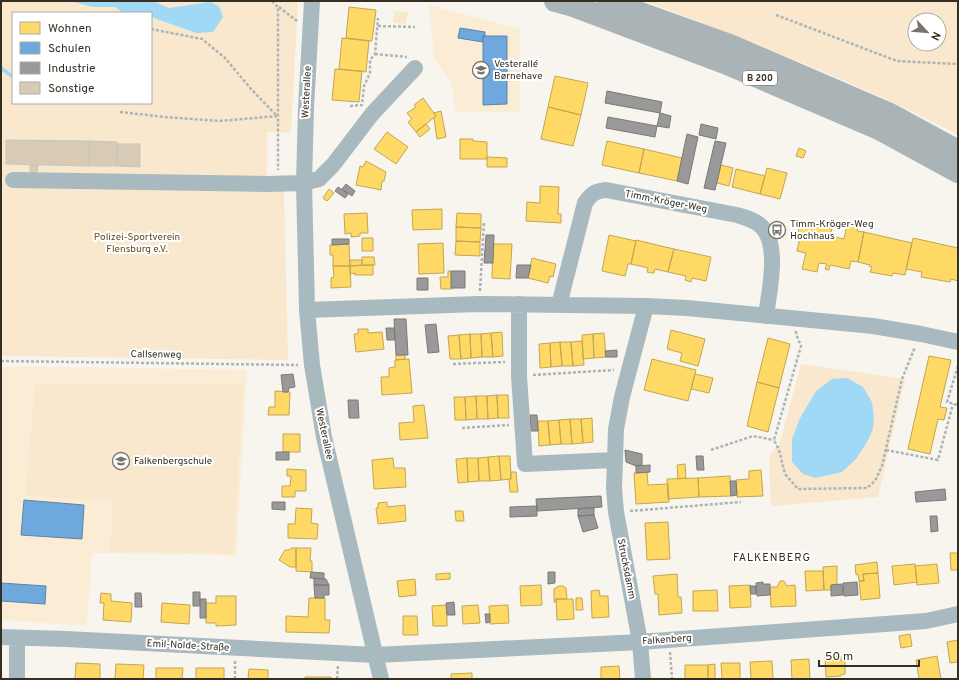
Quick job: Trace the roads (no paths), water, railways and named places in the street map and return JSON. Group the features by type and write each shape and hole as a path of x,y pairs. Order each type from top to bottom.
{"highway":[{"name":"B 200","path":"555,1 573,6 734,67 881,130 958,172"},
{"name":"B 200","path":"607,1 730,45 888,113 958,151"}],"street":[{"name":"Westerallee","path":"312,1 306,108 304,184 307,310 312,365 324,437 381,679"},
{"path":"13,180 304,184 319,179 333,165 412,62"},
{"name":"Timm-Kröger-Weg","path":"559,305 585,203 596,191 606,190 737,215 751,220 762,227 770,238 772,255 766,316"},
{"path":"307,310 480,304 646,306 687,308 873,326 958,342"},
{"path":"519,304 519,376 525,464 614,460"},
{"name":"Strucksdamm","path":"643,679 640,642 616,512 614,460 616,429 629,369 646,306"},
{"name":"Falkenberg","path":"375,655 670,640 926,621 958,614"},
{"name":"Emil-Nolde-Straße","path":"1,637 375,655"},
{"path":"17,679 18,638"}],"water":[{"path":"70,1 153,1 169,8 210,2 219,6 223,17 213,32 196,33 152,17 152,12 122,12 115,7 93,7"},
{"path":"847,378 863,387 872,402 874,418 873,429 856,459 842,472 816,478 803,474 792,462 792,439 800,418 816,391 832,379"}],"waterway":[{"path":"1,68 12,76"}],"place":[{"name":"Vesterallé Børnehave","path":"481,70"},
{"name":"Timm-Kröger-Weg Hochhaus","path":"777,230"},
{"name":"Falkenbergschule","path":"121,461"}],"district":[{"name":"FALKENBERG","path":"772,558"}],"park label":[{"name":"Polizei-Sportverein Flensburg e.V.","path":"137,242"}]}
